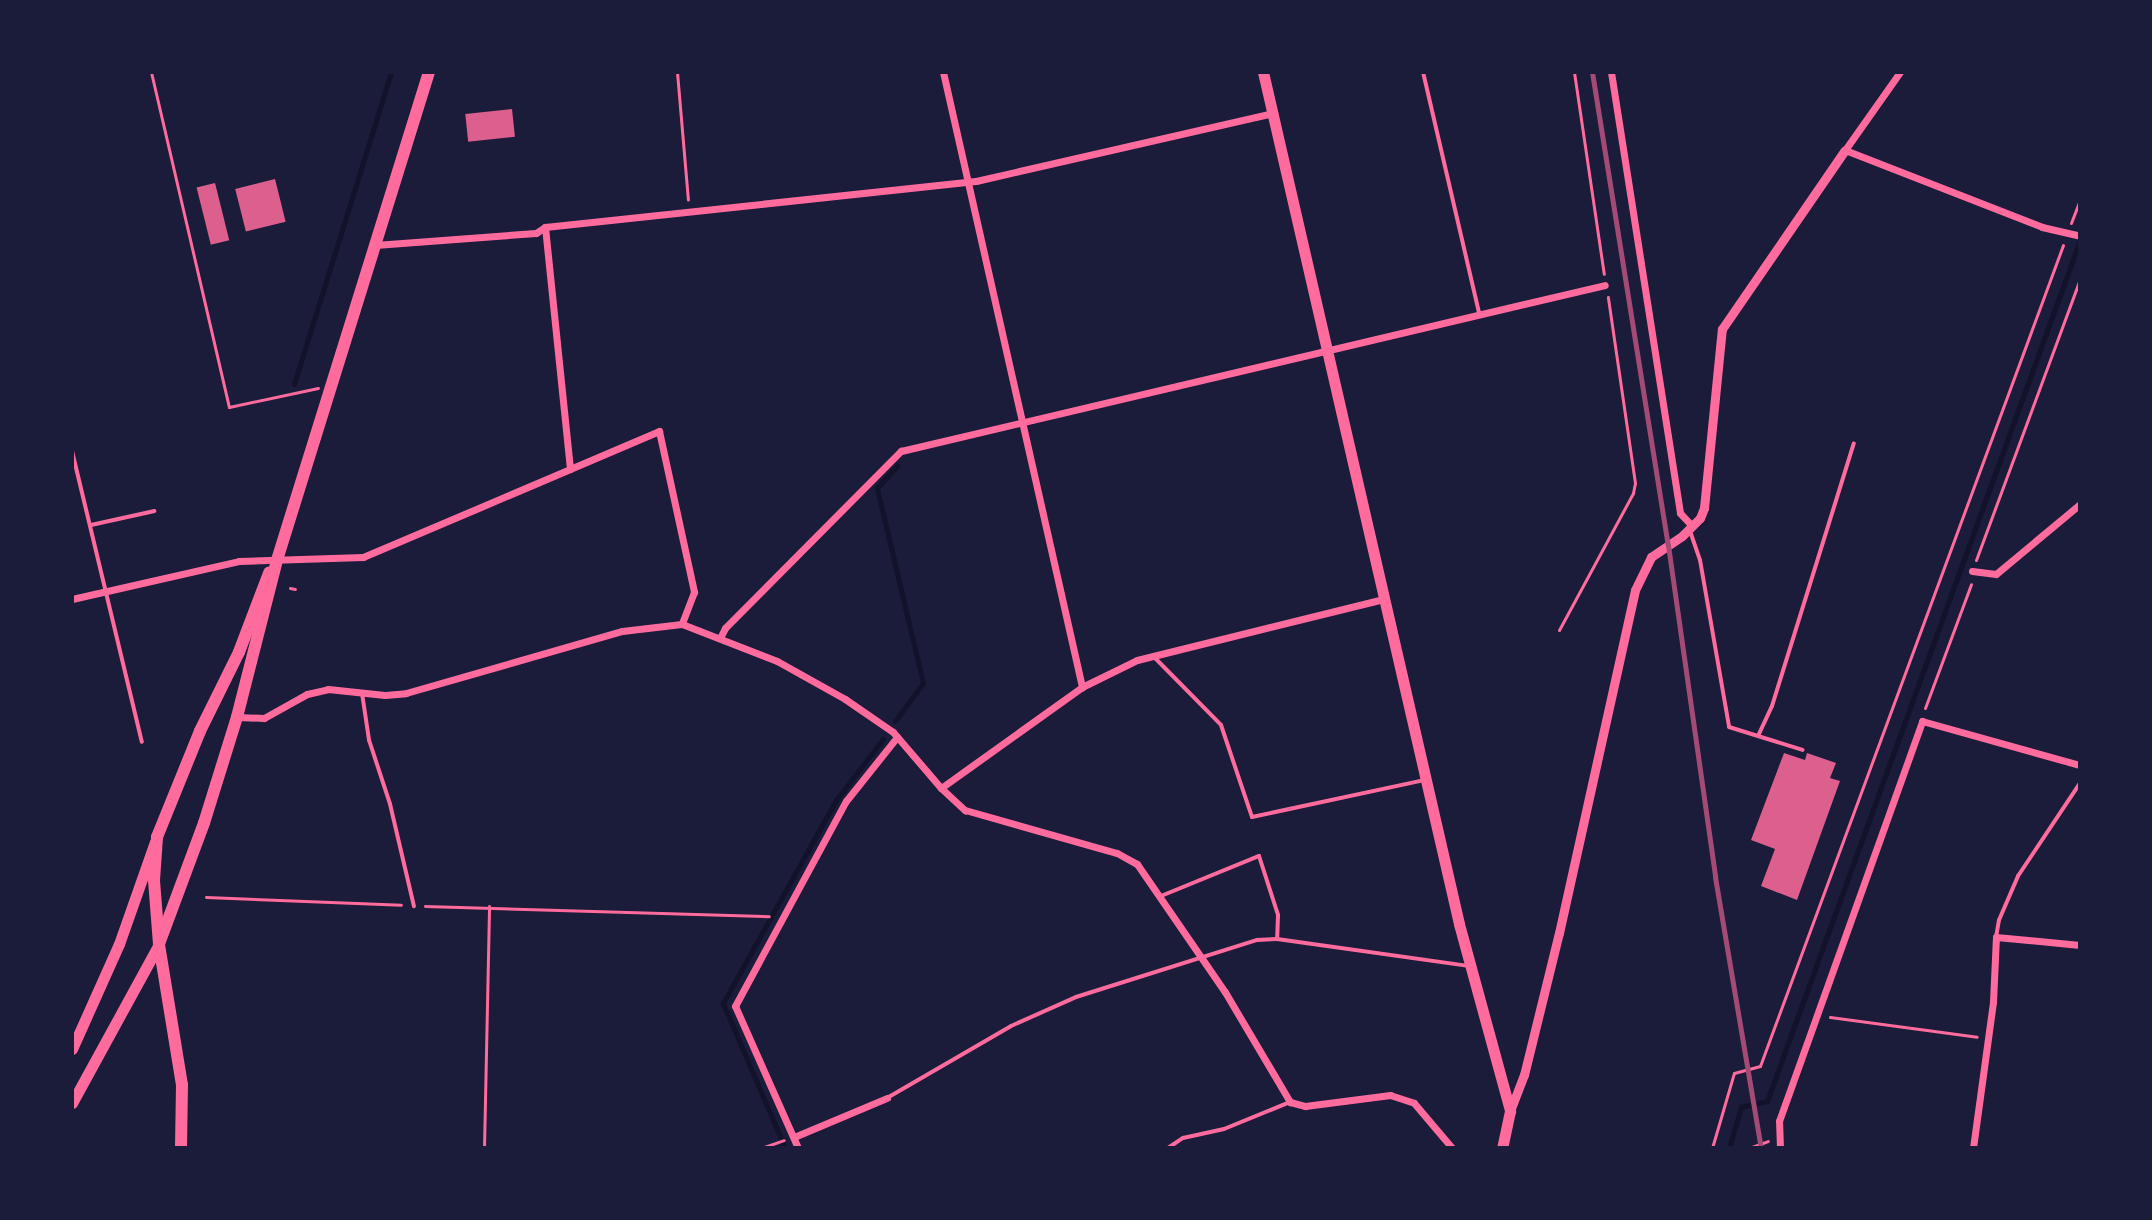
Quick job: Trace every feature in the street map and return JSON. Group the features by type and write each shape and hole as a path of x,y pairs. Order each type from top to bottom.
{"main road":[{"path":"72,1103 159,944 204,823 237,717 277,560 429,72"},
{"path":"1263,72 1469,966 1510,1111 1502,1148"},
{"path":"72,1049 119,944 157,837 200,731 239,652 261,584 277,560"},
{"path":"157,837 154,880 159,944 182,1085 181,1148"}],"street":[{"path":"943,72 1082,687"},
{"path":"1611,72 1680,513 1690,528"},
{"path":"1510,1111 1524,1075 1559,933 1635,590 1651,557 1700,518 1708,491 1714,383 1722,329 1900,72"},
{"path":"375,245 536,233 545,227 966,181 1274,113"},
{"path":"1845,150 2042,227 2073,234"},
{"path":"545,227 570,469"},
{"path":"720,638 725,628 901,451 1021,420 1605,285"},
{"path":"72,599 239,561 363,557 659,431 694,592 682,624"},
{"path":"1973,572 1996,574 2080,504"},
{"path":"941,788 1082,687 1137,660 1384,599"},
{"path":"237,717 264,718 307,694 328,689 406,693 622,631 682,624 812,680 897,737 941,788 965,810 1117,853 1137,864 1225,992 1290,1102 1305,1106 1390,1095 1414,1103 1452,1148"},
{"path":"1780,1146 1779,1121 1922,721 2080,765"},
{"path":"798,1148 735,1006 846,801 897,737"},
{"path":"1973,1148 1989,1039 1996,937 2080,945"},
{"path":"794,1137 887,1098"}],"lane":[{"path":"1423,72 1479,313"},
{"path":"1758,736 1772,706 1854,443"},
{"path":"72,451 142,742"},
{"path":"91,525 154,511"},
{"path":"1690,528 1700,560 1729,727 1803,750"},
{"path":"1153,656 1221,725 1252,817 1426,779"},
{"path":"362,693 369,740 390,804 414,906"},
{"path":"1996,937 1999,920 2018,876 2080,783"},
{"path":"1161,896 1259,856 1278,915 1277,939"},
{"path":"887,1098 1011,1026 1076,997 1257,940 1277,939 1469,966"},
{"path":"1168,1148 1183,1138 1224,1129 1290,1102"}],"path":[{"path":"151,72 229,407 312,386 329,390"},
{"path":"677,72 689,212"},
{"path":"1559,630 1633,493 1635,483 1574,72"},
{"path":"1712,1148 1734,1073 1760,1066 2073,234 2080,199"},
{"path":"1922,721 2080,279"},
{"path":"206,897 414,906 764,914 780,920"},
{"path":"484,1148 489,906"},
{"path":"1815,1015 1989,1039"},
{"path":"761,1148 794,1137"},
{"path":"1749,1148 1768,1141 1780,1146"}],"building":[{"path":"512,109 515,137 468,142 465,114"},
{"path":"275,179 286,222 246,232 235,189"},
{"path":"215,183 229,240 211,245 197,188"},
{"path":"1784,753 1805,760 1807,753 1836,763 1830,778 1840,781 1797,900 1761,886 1775,849 1751,840"}],"waterway":[{"path":"294,384 391,72"},
{"path":"1729,1148 1741,1107 1767,1101 2080,240"},
{"path":"895,721 923,683 877,488 897,466"},
{"path":"785,1148 723,1003 836,800 883,739"}],"railway":[{"path":"1592,72 1668,545 1715,877 1761,1148"}]}
